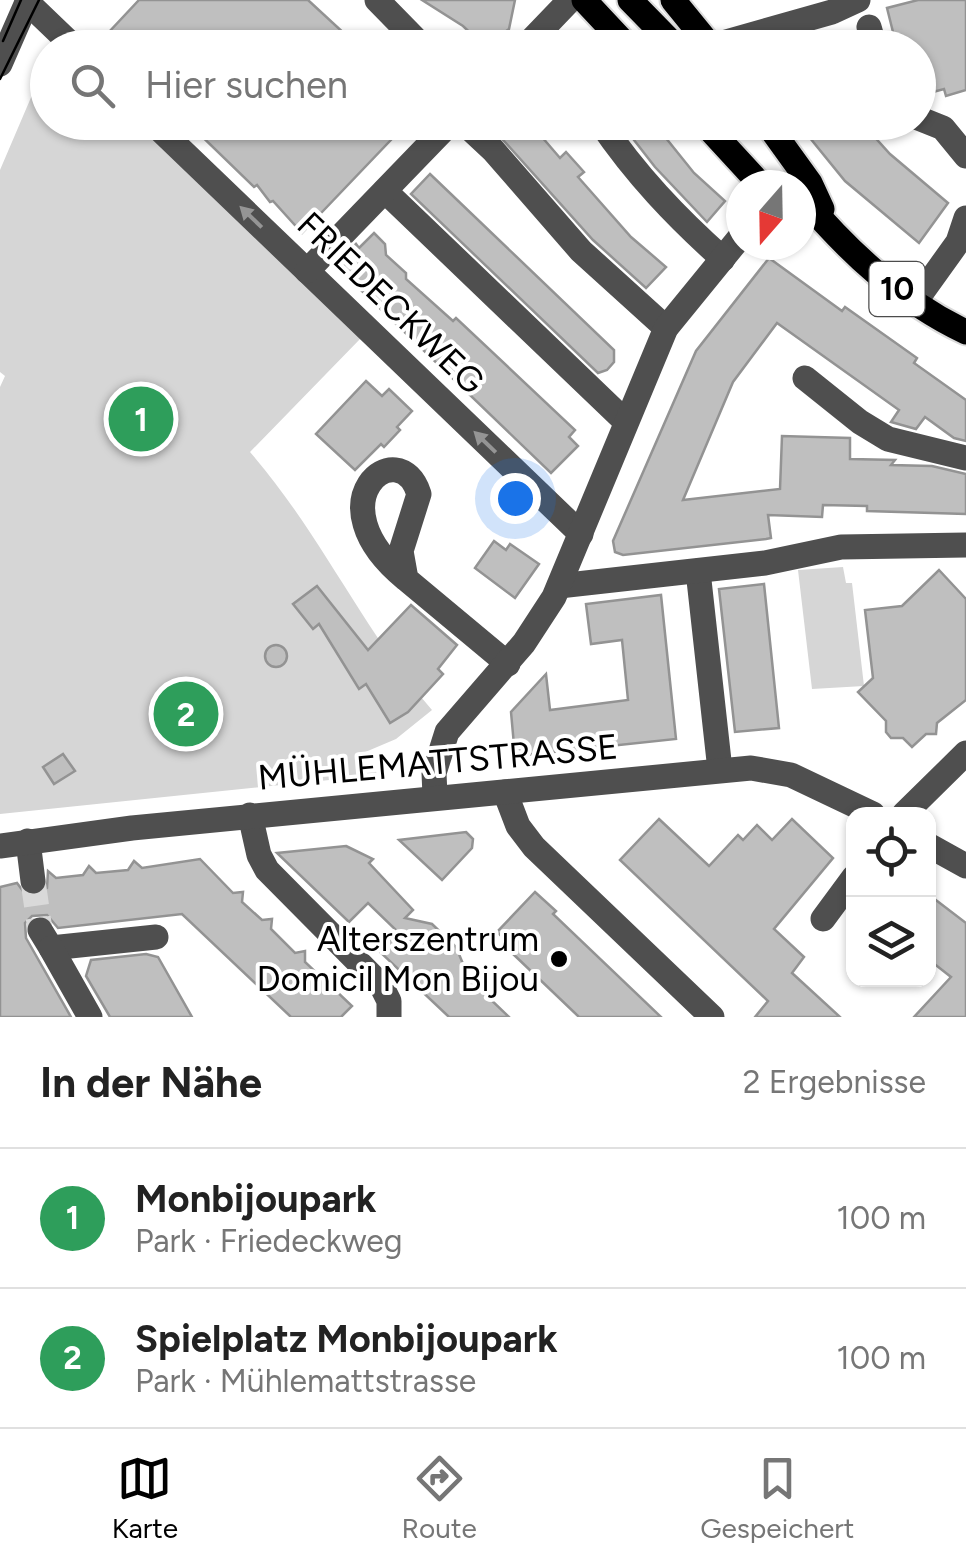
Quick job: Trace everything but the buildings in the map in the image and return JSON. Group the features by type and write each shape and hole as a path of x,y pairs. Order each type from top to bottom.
{"main road":[{"path":"584,0 612,30"},
{"path":"630,0 659,30"},
{"path":"673,0 698,30"},
{"path":"720,140 747,170"},
{"path":"759,140 782,170"},
{"path":"779,140 810,182 835,236"},
{"name":"10","path":"816,214 835,236 915,302 966,332"},
{"path":"816,224 835,236"}],"street":[{"path":"377,0 406,30"},
{"path":"545,30 570,0"},
{"path":"770,30 858,0"},
{"path":"0,64 28,1 56,30"},
{"path":"936,125 943,128 966,156"},
{"name":"FRIEDECKWEG","path":"171,140 581,534"},
{"path":"307,272 434,140"},
{"path":"483,140 581,251 666,328"},
{"path":"613,140 662,202 723,259"},
{"path":"385,190 626,422"},
{"path":"915,302 958,242 966,218"},
{"path":"435,796 434,773 447,732 508,664 538,623 559,586 666,328 726,255"},
{"path":"805,378 860,422 888,438 966,458"},
{"path":"559,586 765,564 841,547 966,546"},
{"path":"698,571 720,770"},
{"path":"406,579 508,664"},
{"path":"911,807 966,753"},
{"name":"MÜHLEMATTSTRASSE","path":"0,846 435,796 750,768 776,770 859,807"},
{"path":"504,792 518,826 534,847 708,1016"},
{"path":"250,816 259,855 267,870 382,985 393,1013"},
{"path":"28,841 33,880"},
{"path":"936,849 966,866"},
{"path":"823,919 846,889"},
{"path":"90,1017 46,939 156,937"}],"shaded area":[{"path":"30,100 30,140 157,140 361,338 250,452 298,514 384,647 432,710 396,739 363,753 378,775 0,814 0,387 5,376 0,372 0,170"},
{"path":"843,567 846,583 852,583 864,686 812,689 798,570"}],"tunnel":[{"path":"33,881 40,930"}],"tram line":[{"path":"3,41 21,0"},
{"path":"0,79 39,0"}],"place":[{"name":"Monbijoupark","path":"141,419"},
{"name":"Spielplatz Monbijoupark","path":"186,714"},
{"name":"Alterszentrum Domicil Mon Bijou","path":"559,959"}]}
